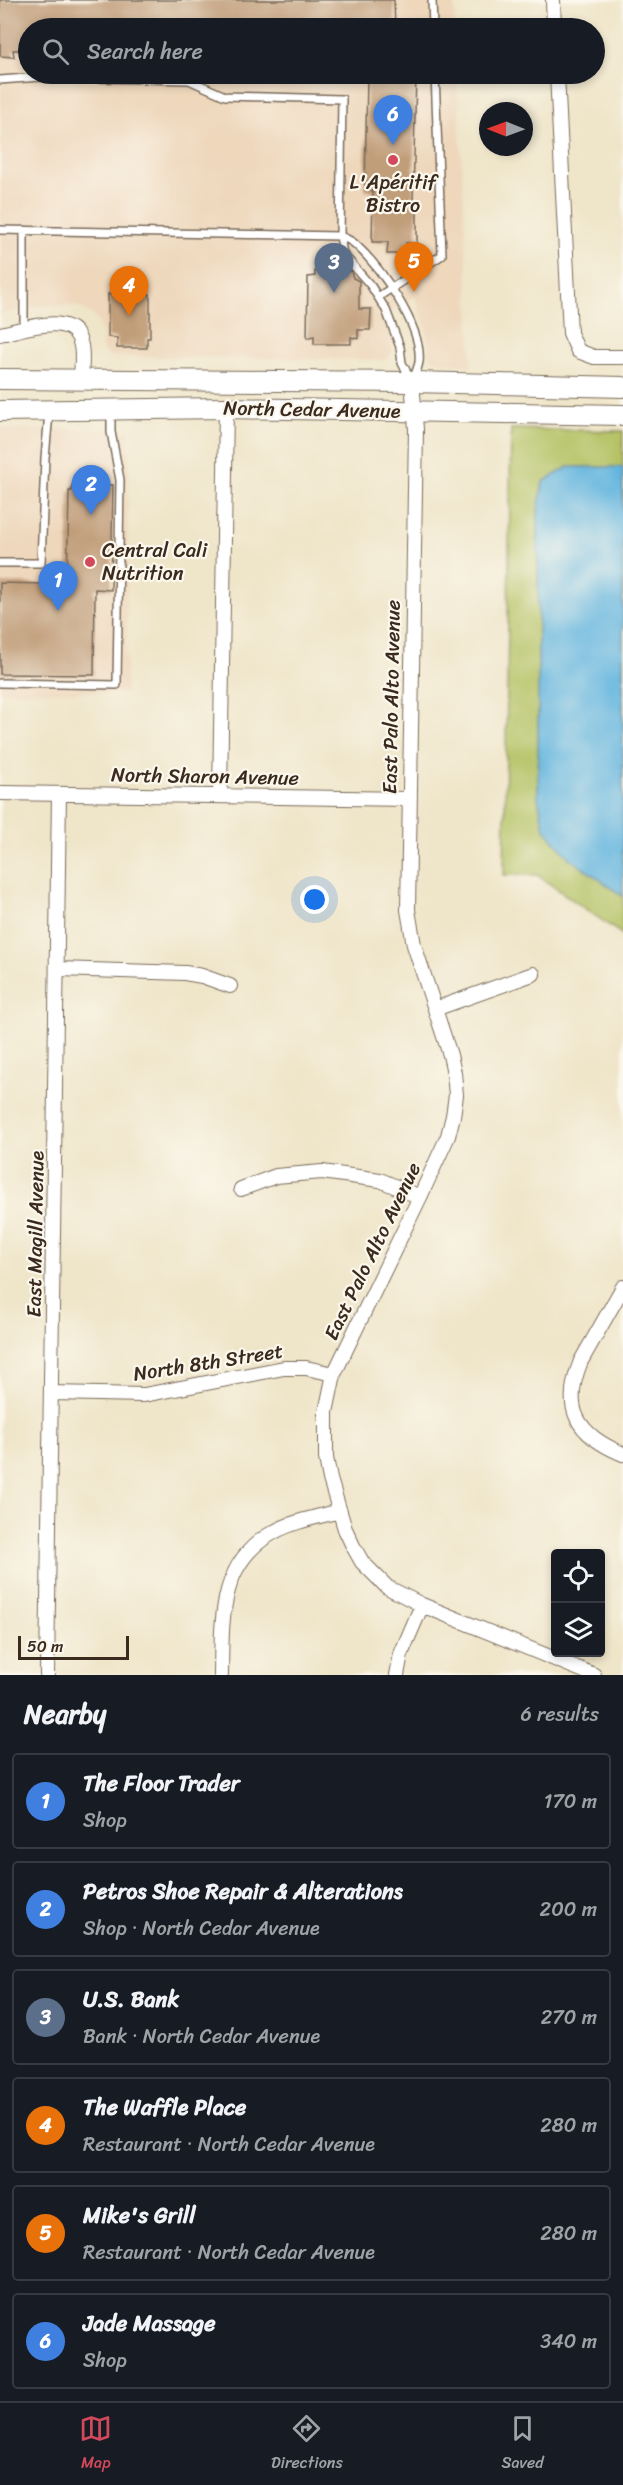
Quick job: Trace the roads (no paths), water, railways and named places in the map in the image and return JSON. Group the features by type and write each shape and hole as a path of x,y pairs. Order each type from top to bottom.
{"main road":[{"name":"North Cedar Avenue","path":"0,379 412,382 623,387"},
{"path":"49,411 52,399 59,393 68,391 171,392 231,381"},
{"name":"North Cedar Avenue","path":"0,411 226,408 623,415"}],"street":[{"path":"553,0 554,18"},
{"path":"558,84 570,333 578,351 594,357 623,357"},
{"path":"0,334 54,324 66,325 73,329 81,347 81,380"},
{"name":"East Palo Alto Avenue","path":"412,382 416,429 409,799 410,927 450,1055 456,1095 448,1136 334,1374 326,1412 326,1458 340,1511 353,1546 374,1575 395,1592 422,1605 593,1675"},
{"path":"220,796 226,408"},
{"name":"North Sharon Avenue","path":"0,793 409,799"},
{"name":"East Magill Avenue","path":"47,1675 59,794"},
{"path":"58,969 185,973 202,976 230,986"},
{"path":"435,1009 533,974"},
{"path":"241,1189 276,1176 322,1172 380,1180 420,1197"},
{"path":"623,1287 575,1374 572,1398 574,1410 587,1434 596,1442 623,1454"},
{"name":"North 8th Street","path":"52,1393 144,1395 284,1368 306,1368 334,1374"},
{"path":"221,1675 222,1621 226,1590 240,1565 256,1543 275,1531 340,1511"},
{"path":"397,1675 401,1654 422,1605"}],"lane":[{"path":"432,0 433,18"},
{"path":"0,80 18,79"},
{"path":"198,84 225,96 342,99 340,236 343,254 378,297 393,324 402,363 412,382"},
{"path":"378,297 442,255 435,84"},
{"path":"0,230 340,236 355,243 391,289 407,315 417,342 419,363 412,382"},
{"path":"24,230 24,330"},
{"path":"0,683 117,685 120,480 111,432 111,410"},
{"path":"0,563 42,563 45,458 49,411"}],"water":[{"path":"568,467 623,467 623,896 569,858 544,828 538,798 538,511 543,482"}],"place":[{"name":"Jade Massage","path":"393,145"},
{"name":"L'Apéritif Bistro","path":"393,160"},
{"name":"Mike's Grill","path":"414,292"},
{"name":"U.S. Bank","path":"334,293"},
{"name":"The Waffle Place","path":"129,316"},
{"name":"Petros Shoe Repair & Alterations","path":"91,515"},
{"name":"Central Cali Nutrition","path":"90,562"},
{"name":"The Floor Trader","path":"58,611"}]}
